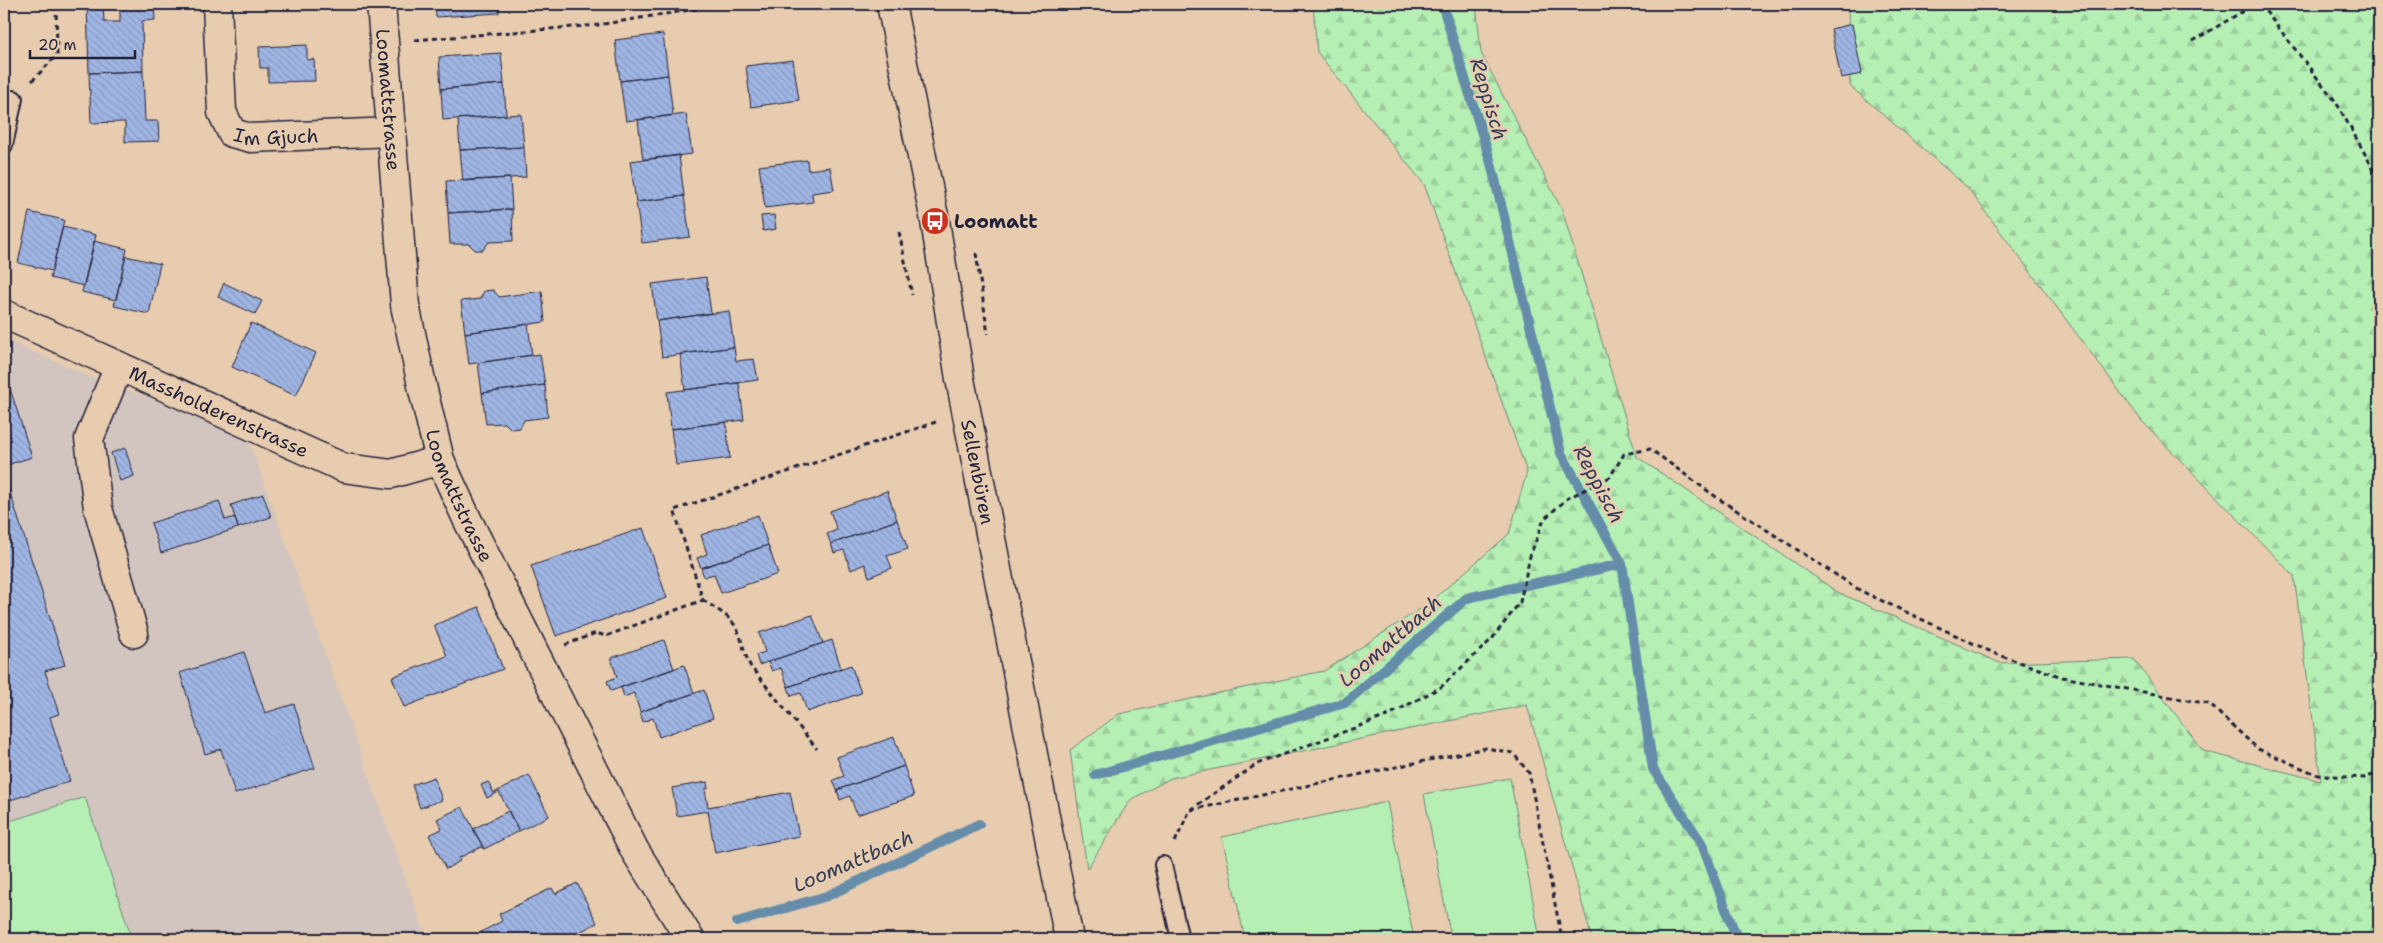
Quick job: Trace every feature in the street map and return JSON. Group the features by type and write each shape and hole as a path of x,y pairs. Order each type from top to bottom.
{"street":[{"name":"Im Gjuch","path":"217,4 222,112 232,133 251,138 392,132"},
{"name":"Loomattstrasse","path":"382,4 405,305 422,390 440,460 467,520 635,851 690,939"},
{"name":"Sellenbüren","path":"891,4 935,221 960,379 1068,939"},
{"name":"Massholderenstrasse","path":"4,314 344,468 391,474 440,460"},
{"path":"119,366 89,440 98,508 134,633"}],"lane":[{"path":"4,145 14,99"},
{"path":"1164,865 1180,939"}],"path":[{"path":"14,99 58,55 56,4"},
{"path":"384,42 598,25 726,4"},
{"path":"2192,41 2255,4"},
{"path":"2260,4 2336,102 2379,179"},
{"path":"899,232 912,298"},
{"path":"816,749 750,667 737,628 731,620 703,600 674,510 936,422 934,413"},
{"path":"1164,865 1190,810 1257,764 1386,716 1441,687 1492,639 1520,602 1530,556 1544,519 1568,498 1610,477 1624,454 1650,449 1719,499 1860,590 1996,654 2062,678 2209,704 2258,749 2318,775 2364,778 2379,773"},
{"path":"536,658 596,633 606,636 703,600"},
{"path":"1190,810 1486,748 1513,752 1529,773 1562,939"}],"shaded area":[{"path":"4,339 89,376 246,432 427,939 4,939"}],"green space":[{"path":"1313,4 1476,4 1481,53 1562,210 1637,457 1839,593 2000,663 2134,659 2203,751 2321,781 2294,576 2141,420 1967,187 1850,86 1848,4 2379,4 2379,939 1592,939 1527,705 1171,778 1130,800 1087,869 1070,750 1119,714 1324,671 1428,604 1509,534 1527,472 1424,184 1317,52"},
{"path":"1510,778 1540,939 1451,939 1424,794"},
{"path":"85,797 132,939 4,939 4,823"},
{"path":"1387,802 1414,939 1245,939 1222,837"}],"building":[{"path":"87,4 103,4 104,22 120,22 120,4 154,4 155,20 142,21 143,71 89,73"},
{"path":"435,4 499,4 499,13 436,17"},
{"path":"1852,24 1862,74 1841,78 1831,29"},
{"path":"663,34 668,75 620,81 615,40"},
{"path":"307,45 307,60 314,59 315,81 268,82 268,68 260,68 259,47"},
{"path":"501,53 504,84 441,89 439,57"},
{"path":"793,60 799,100 751,107 746,66"},
{"path":"143,71 145,121 158,121 159,141 125,142 125,122 91,123 89,73"},
{"path":"668,75 673,115 626,121 620,81"},
{"path":"504,84 506,115 443,120 441,89"},
{"path":"521,114 524,147 460,150 458,119"},
{"path":"686,114 692,154 643,160 638,120"},
{"path":"524,147 526,177 463,181 460,150"},
{"path":"679,155 684,196 636,202 630,161"},
{"path":"807,160 808,170 830,167 834,190 812,193 813,202 765,208 759,166"},
{"path":"510,178 512,209 448,213 446,181"},
{"path":"684,196 690,237 642,243 636,202"},
{"path":"512,209 513,241 489,242 483,250 475,250 469,244 450,244 448,213"},
{"path":"29,212 64,220 52,271 18,263"},
{"path":"774,215 776,229 763,231 761,216"},
{"path":"63,227 96,235 84,286 50,278"},
{"path":"94,241 127,249 116,300 82,292"},
{"path":"126,256 160,264 149,314 114,306"},
{"path":"706,277 711,313 657,321 652,284"},
{"path":"224,283 262,301 255,314 218,297"},
{"path":"493,290 499,297 542,291 545,322 465,333 461,301 480,299 484,291"},
{"path":"729,311 734,347 662,357 657,321"},
{"path":"251,323 316,353 296,396 232,367"},
{"path":"528,324 532,355 469,364 465,333"},
{"path":"734,347 736,361 754,359 758,380 685,390 680,354"},
{"path":"540,354 545,385 482,393 478,363"},
{"path":"4,370 32,457 4,466"},
{"path":"739,383 744,420 671,429 667,392"},
{"path":"545,385 548,417 524,420 520,428 511,429 505,423 486,424 482,393"},
{"path":"726,422 730,458 676,465 671,429"},
{"path":"125,448 134,476 120,481 111,453"},
{"path":"7,483 65,665 45,671 59,714 50,717 70,781 4,802 4,484"},
{"path":"887,491 897,520 831,544 827,534 837,530 830,511"},
{"path":"263,494 271,517 238,528 231,505"},
{"path":"219,501 225,520 235,517 238,528 161,553 151,523"},
{"path":"758,515 768,545 701,568 697,558 707,554 701,535"},
{"path":"897,520 908,549 887,556 892,568 869,577 865,564 851,570 844,550 834,553 831,544"},
{"path":"643,528 667,598 556,636 531,566"},
{"path":"768,545 778,574 721,593 714,574 704,577 701,568"},
{"path":"479,607 503,669 404,707 392,677 447,656 434,625"},
{"path":"812,615 823,643 759,665 756,655 765,652 759,633"},
{"path":"664,640 674,669 611,691 607,681 617,677 611,658"},
{"path":"832,640 841,668 788,687 781,668 772,671 768,662"},
{"path":"244,652 265,713 294,704 315,768 235,794 221,749 205,754 180,673"},
{"path":"684,665 694,693 640,712 634,693 624,697 621,687"},
{"path":"851,665 861,693 807,712 801,693 791,696 788,687"},
{"path":"704,690 713,718 659,737 653,718 643,722 640,712"},
{"path":"894,737 904,766 837,790 833,780 844,776 837,757"},
{"path":"904,766 914,796 857,815 850,796 840,800 837,790"},
{"path":"529,775 549,816 519,831 499,792 487,798 481,785 488,782 494,793"},
{"path":"434,777 442,800 420,808 412,785"},
{"path":"707,782 708,789 705,789 708,807 790,792 799,836 715,853 708,811 677,816 672,788"},
{"path":"462,807 484,849 481,847 459,858 460,861 446,869 429,835 442,829 437,819"},
{"path":"508,811 519,831 484,849 473,829"},
{"path":"577,883 597,923 566,939 484,939 481,932 502,921 499,914 552,888 555,894"}],"waterway":[{"name":"Reppisch","path":"1442,4 1491,163 1561,453 1622,564 1653,769 1702,844 1737,939"},
{"name":"Loomattbach","path":"1095,775 1345,703 1467,598 1622,564"},
{"name":"Loomattbach","path":"737,922 827,896 979,824"}],"place":[{"name":"Loomatt","path":"935,221"}]}
